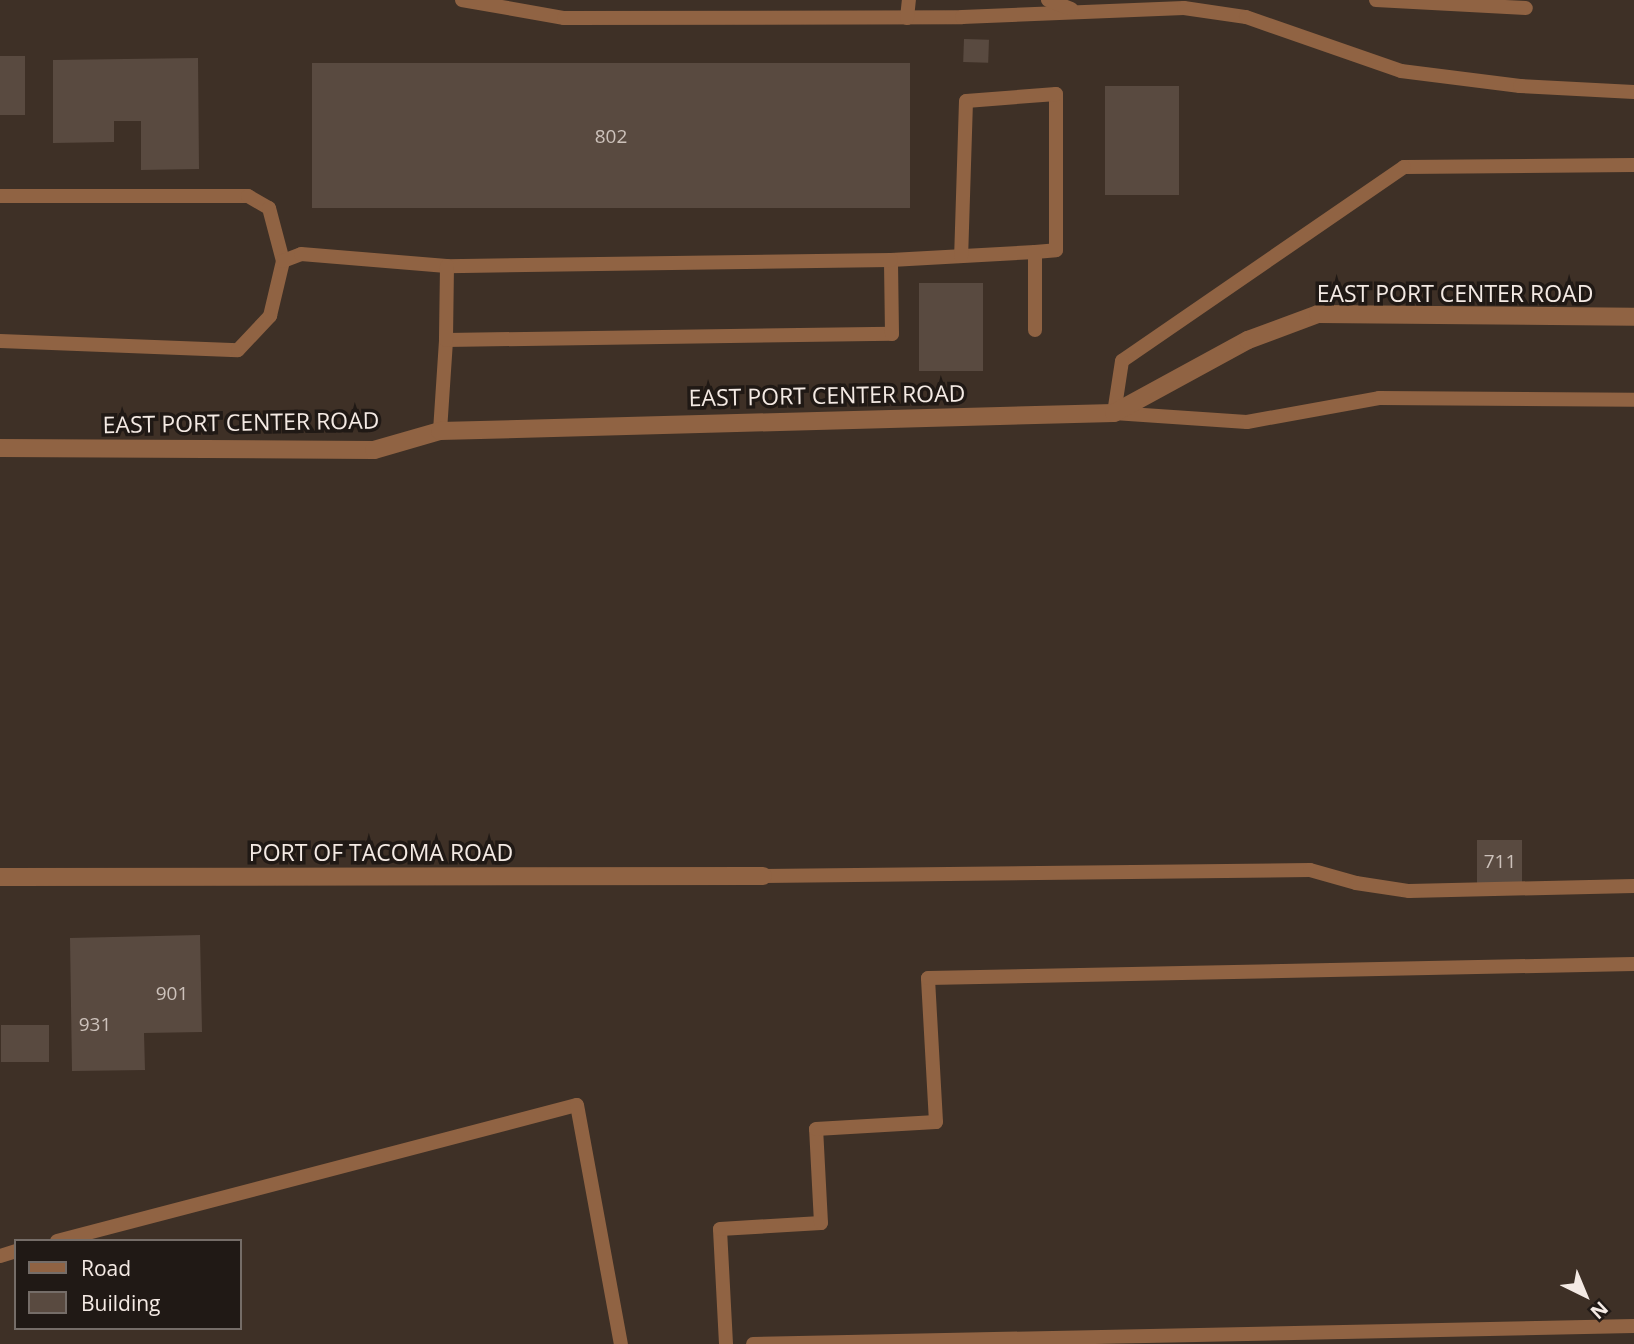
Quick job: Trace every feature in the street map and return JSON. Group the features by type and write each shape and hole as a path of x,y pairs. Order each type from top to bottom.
{"street":[{"name":"EAST PORT CENTER ROAD","path":"0,448 374,450 440,431 1114,413 1248,340 1318,314 1634,317"},
{"name":"PORT OF TACOMA ROAD","path":"0,877 763,876"}],"lane":[{"path":"462,0 564,18 907,18 1184,8 1247,17 1401,71 1520,86 1634,92"},
{"path":"907,18 909,0"},
{"path":"1048,0 1076,11"},
{"path":"1377,0 1526,8"},
{"path":"283,261 301,254 447,266 891,260 961,256 1035,251 1056,250 1056,94 966,101 961,256"},
{"path":"1634,165 1404,167 1122,361 1114,413 1247,422 1379,398 1634,400"},
{"path":"0,196 248,196 269,208 283,261 270,316 238,350 0,341"},
{"path":"1035,251 1035,330"},
{"path":"446,340 892,334 891,260"},
{"path":"440,431 446,340 447,266"},
{"path":"763,876 1310,870 1356,883 1409,891 1634,886"},
{"path":"726,1344 720,1229 821,1223 816,1129 936,1122 928,978 1634,964"},
{"path":"65,1239 577,1105 621,1344"},
{"path":"753,1344 1634,1326"}],"building":[{"path":"964,39 989,40 988,63 963,62"},
{"path":"0,56 25,56 25,115 0,115"},
{"path":"198,58 199,169 141,170 141,121 114,121 114,142 53,143 53,60"},
{"path":"312,63 910,63 910,208 312,208"},
{"path":"1105,86 1179,86 1179,195 1105,195"},
{"path":"919,283 983,283 983,371 919,371"},
{"path":"1477,840 1522,840 1522,884 1477,884"},
{"path":"200,935 202,1032 144,1033 145,1070 72,1071 70,938"},
{"path":"1,1025 49,1025 49,1062 1,1062"}]}
